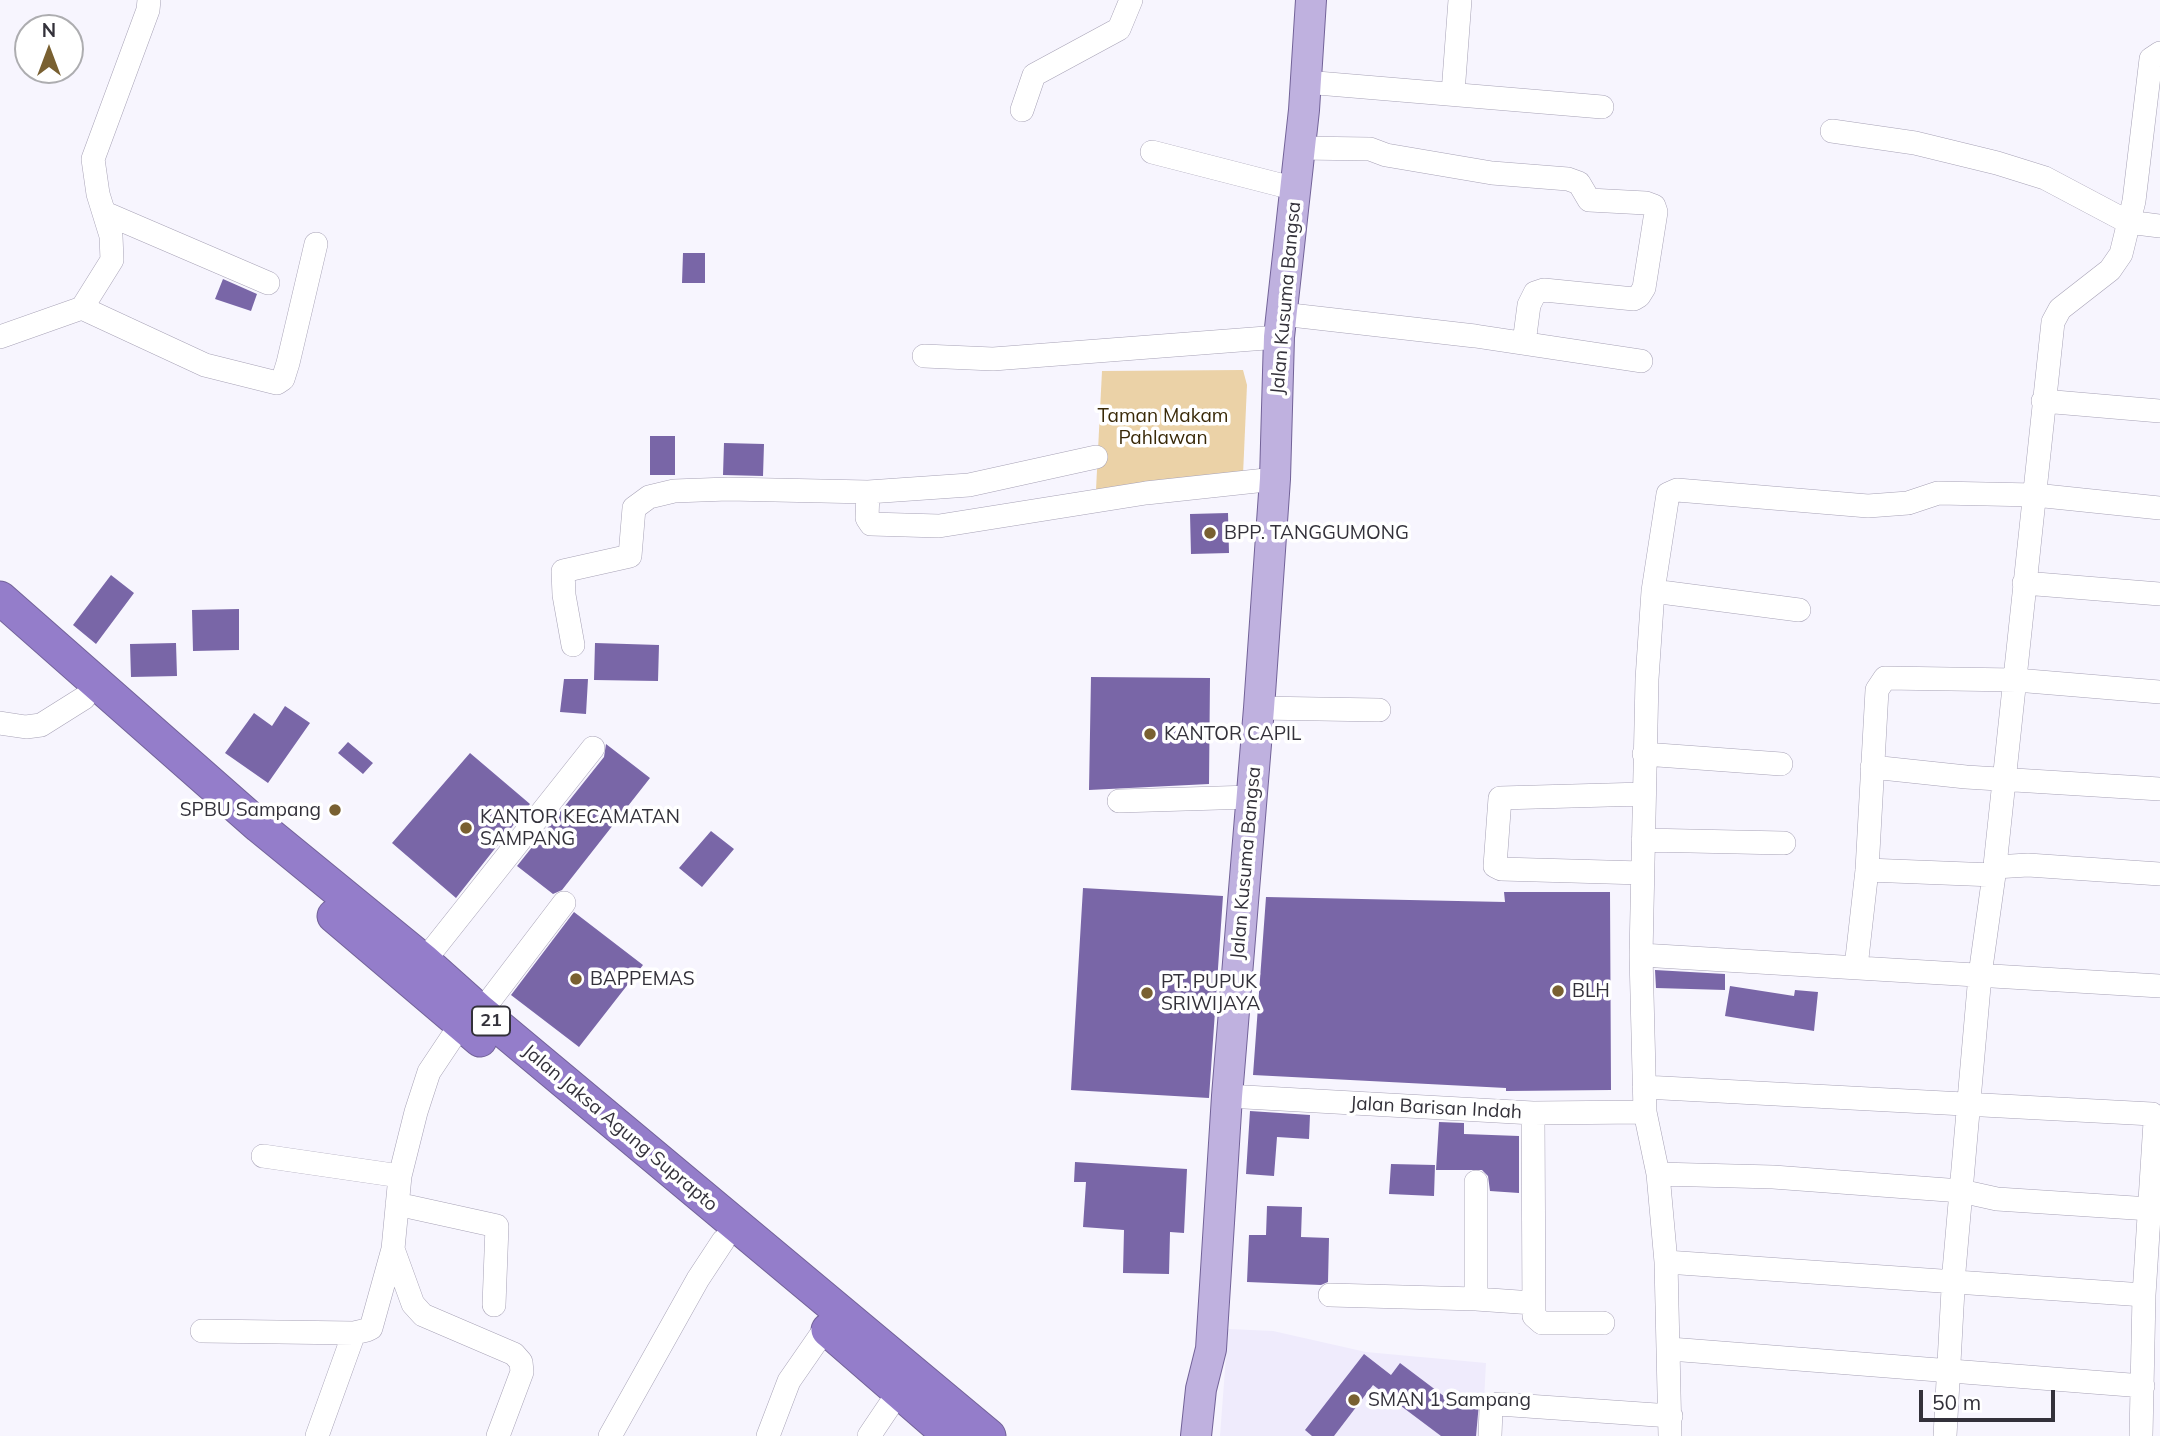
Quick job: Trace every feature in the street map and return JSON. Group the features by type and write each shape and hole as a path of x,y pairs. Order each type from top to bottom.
{"highway":[{"name":"Jalan Jaksa Agung Suprapto","path":"0,598 259,826 424,961 471,1018 723,1241 989,1436"},
{"name":"Jalan Jaksa Agung Suprapto","path":"0,624 84,698 831,1319 898,1393 950,1436"}],"main road":[{"name":"Jalan Kusuma Bangsa","path":"1196,1436 1200,1389 1211,1349 1227,1096 1275,479 1281,326 1300,148 1311,0"},
{"name":"Jalan Kusuma Bangsa","path":"1211,1349 1218,1391 1214,1436"}],"street":[{"path":"0,337 82,308 112,260 113,244 97,187 93,159 148,10 149,0"},
{"path":"1022,110 1034,75 1119,29 1131,0"},
{"path":"1453,93 1460,0"},
{"path":"1945,1436 1947,1370 1980,975 1995,871 2043,401 2055,315 2116,263 2151,136 2151,59 2160,53"},
{"path":"1305,82 1602,107"},
{"path":"1832,131 1915,143 1997,163 2045,178 2129,222 2160,226"},
{"path":"1300,148 1370,149 1386,155 1493,173 1568,179 1578,183 1589,200 1646,203 1654,206 1656,212 1644,288 1639,296 1634,299 1544,289 1535,293 1529,305 1524,343"},
{"path":"1152,152 1296,189"},
{"path":"106,213 268,283"},
{"path":"82,308 205,365 277,383 283,379 288,363 316,244"},
{"path":"924,356 993,359 1281,326 1524,343 1641,361"},
{"path":"2043,401 2160,411"},
{"path":"573,645 562,573 579,566 630,556 634,508 641,500 674,492 728,489 868,492 969,485 1096,457"},
{"path":"868,492 867,518 871,524 939,526 1146,493 1275,479"},
{"path":"1490,1436 1491,1409 1498,1404 1670,1426 1666,1262 1658,1174 1645,1112 1641,955 1644,754 1653,592 1668,497 1672,491 1868,506 1908,503 1938,493 2035,495 2160,508"},
{"path":"2024,583 2160,594"},
{"path":"1653,592 1799,610"},
{"path":"1856,967 1867,870 1877,690 1885,678 2016,680 2160,692"},
{"path":"0,723 26,727 41,725 84,698"},
{"path":"1259,708 1379,710"},
{"path":"424,961 593,748"},
{"path":"1644,754 1781,764"},
{"path":"1872,767 1966,777 2004,777 2160,789"},
{"path":"1642,873 1501,869 1495,866 1500,798 1644,794"},
{"path":"1119,801 1252,797"},
{"path":"1643,841 1784,844"},
{"path":"1867,870 1995,871 2028,865 2160,874"},
{"path":"202,1331 354,1333 371,1328 393,1250 400,1176 429,1072 564,903"},
{"path":"1641,955 2160,986"},
{"path":"1644,1087 1970,1102 2152,1114 2155,1122 2144,1295 2141,1436"},
{"name":"Jalan Barisan Indah","path":"1227,1096 1533,1113 1645,1112"},
{"path":"1533,1113 1533,1303 1536,1320 1542,1323 1603,1323"},
{"path":"263,1156 400,1176"},
{"path":"1658,1174 1773,1177 1961,1191 1997,1199 2150,1209"},
{"path":"1476,1182 1476,1299"},
{"path":"397,1204 497,1226 494,1305"},
{"path":"610,1436 698,1279 723,1241"},
{"path":"393,1250 413,1304 424,1315 514,1354 522,1362 522,1372 498,1436"},
{"path":"1666,1262 1954,1284 2144,1295"},
{"path":"1330,1295 1533,1303"},
{"path":"768,1436 789,1381 831,1319"},
{"path":"317,1436 354,1333"},
{"path":"1670,1349 2143,1386"},
{"path":"869,1436 898,1393"}],"shaded area":[{"name":"SMAN 1 Sampang","path":"1228,1329 1273,1331 1366,1352 1486,1363 1482,1436 1220,1436"}],"green space":[{"name":"Taman Makam Pahlawan","path":"1243,370 1247,385 1243,475 1096,490 1102,371"}],"building":[{"path":"683,253 705,253 705,283 682,283"},
{"path":"223,279 257,294 251,311 215,299"},
{"path":"650,436 675,436 675,475 650,475"},
{"path":"724,443 764,444 763,476 723,475"},
{"name":"BPP. TANGGUMONG","path":"1228,513 1229,553 1191,554 1190,514"},
{"path":"111,575 134,593 96,644 73,625"},
{"path":"239,609 239,650 193,651 192,610"},
{"path":"176,643 177,676 131,677 130,644"},
{"path":"595,643 659,645 658,681 594,680"},
{"name":"KANTOR CAPIL","path":"1091,677 1210,678 1209,784 1089,790"},
{"path":"564,679 588,679 586,714 560,712"},
{"path":"285,706 310,723 268,783 225,753 254,713 272,726"},
{"path":"348,742 373,763 363,774 338,753"},
{"path":"606,744 650,778 562,890 553,894 517,866 604,757"},
{"name":"KANTOR KECAMATAN SAMPANG","path":"470,753 530,804 456,898 392,843"},
{"path":"711,831 734,849 702,887 679,868"},
{"name":"PT. PUPUK SRIWIJAYA","path":"1083,888 1223,896 1209,1098 1071,1090"},
{"path":"1504,892 1610,892 1611,1090 1506,1091 1506,1088 1253,1075 1266,897 1505,902"},
{"name":"BAPPEMAS","path":"574,912 643,965 579,1047 511,995"},
{"path":"1655,970 1725,974 1725,990 1656,988"},
{"path":"1730,986 1794,996 1795,990 1818,992 1814,1031 1725,1016"},
{"path":"1250,1111 1310,1115 1309,1139 1277,1137 1274,1176 1246,1174"},
{"path":"1439,1122 1464,1123 1464,1134 1519,1136 1519,1193 1490,1191 1488,1176 1482,1170 1436,1170"},
{"path":"1075,1162 1187,1169 1184,1233 1170,1232 1169,1274 1123,1273 1124,1230 1083,1227 1086,1182 1074,1182"},
{"path":"1391,1164 1435,1165 1434,1196 1389,1194"},
{"path":"1267,1206 1302,1207 1301,1237 1329,1238 1328,1282 1321,1285 1247,1282 1249,1235 1266,1235"},
{"path":"1364,1354 1391,1375 1400,1363 1449,1400 1479,1403 1476,1436 1441,1436 1373,1385 1334,1436 1312,1436 1305,1430"}],"place":[{"name":"BPP. TANGGUMONG","path":"1210,533"},
{"name":"KANTOR CAPIL","path":"1150,734"},
{"name":"SPBU Sampang","path":"335,810"},
{"name":"KANTOR KECAMATAN SAMPANG","path":"466,828"},
{"name":"BAPPEMAS","path":"576,979"},
{"name":"BLH","path":"1558,991"},
{"name":"PT. PUPUK SRIWIJAYA","path":"1147,993"},
{"name":"SMAN 1 Sampang","path":"1354,1400"}]}
